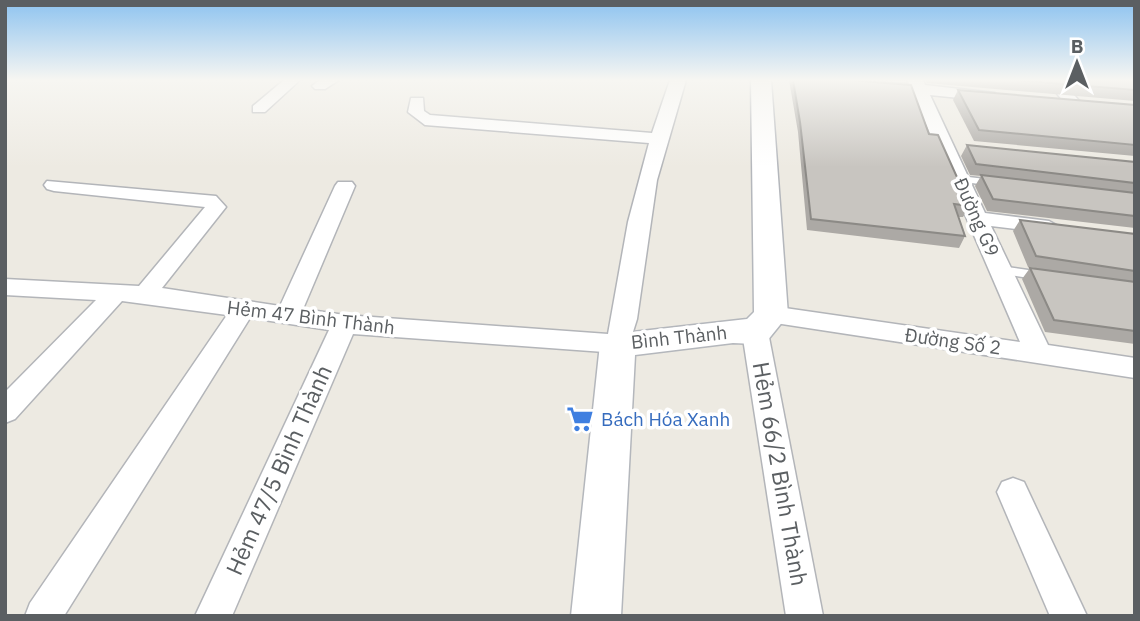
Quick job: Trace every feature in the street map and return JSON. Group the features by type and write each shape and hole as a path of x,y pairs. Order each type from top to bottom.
{"street":[{"path":"416,109 416,112 425,120 659,139"},
{"path":"618,344 628,308 635,240 669,109"},
{"path":"761,109 763,323"},
{"name":"Đường G9","path":"929,109 1038,353"},
{"path":"945,146 972,149"},
{"path":"54,184 209,200 216,207 145,295"},
{"path":"289,314 345,186"},
{"path":"977,218 1069,229"},
{"name":"Hẻm 47 Bình Thành","path":"5,286 145,295 345,324 618,344"},
{"path":"5,411 116,293"},
{"path":"43,616 243,310"},
{"name":"Bình Thành","path":"596,616 618,344 733,331 763,323"},
{"name":"Đường Số 2","path":"763,323 1038,353 1135,368"},
{"name":"Hẻm 66/2 Bình Thành","path":"763,323 804,616"},
{"name":"Hẻm 47/5 Bình Thành","path":"213,616 345,324"},
{"path":"1013,492 1069,616"}],"lane":[{"path":"960,179 1010,185"},
{"path":"1000,270 1054,278"}],"building":[{"path":"798,109 920,109 929,134 938,135 970,206 954,204 965,236 811,219"},
{"path":"968,109 1135,109 1135,145 979,130"},
{"path":"967,145 1135,162 1135,183 976,164"},
{"path":"981,175 1135,193 1135,216 993,199"},
{"path":"1020,220 1135,234 1135,271 1036,256"},
{"path":"1030,268 1135,282 1135,331 1054,320"}],"place":[{"name":"Bách Hóa Xanh","path":"580,419"}]}
